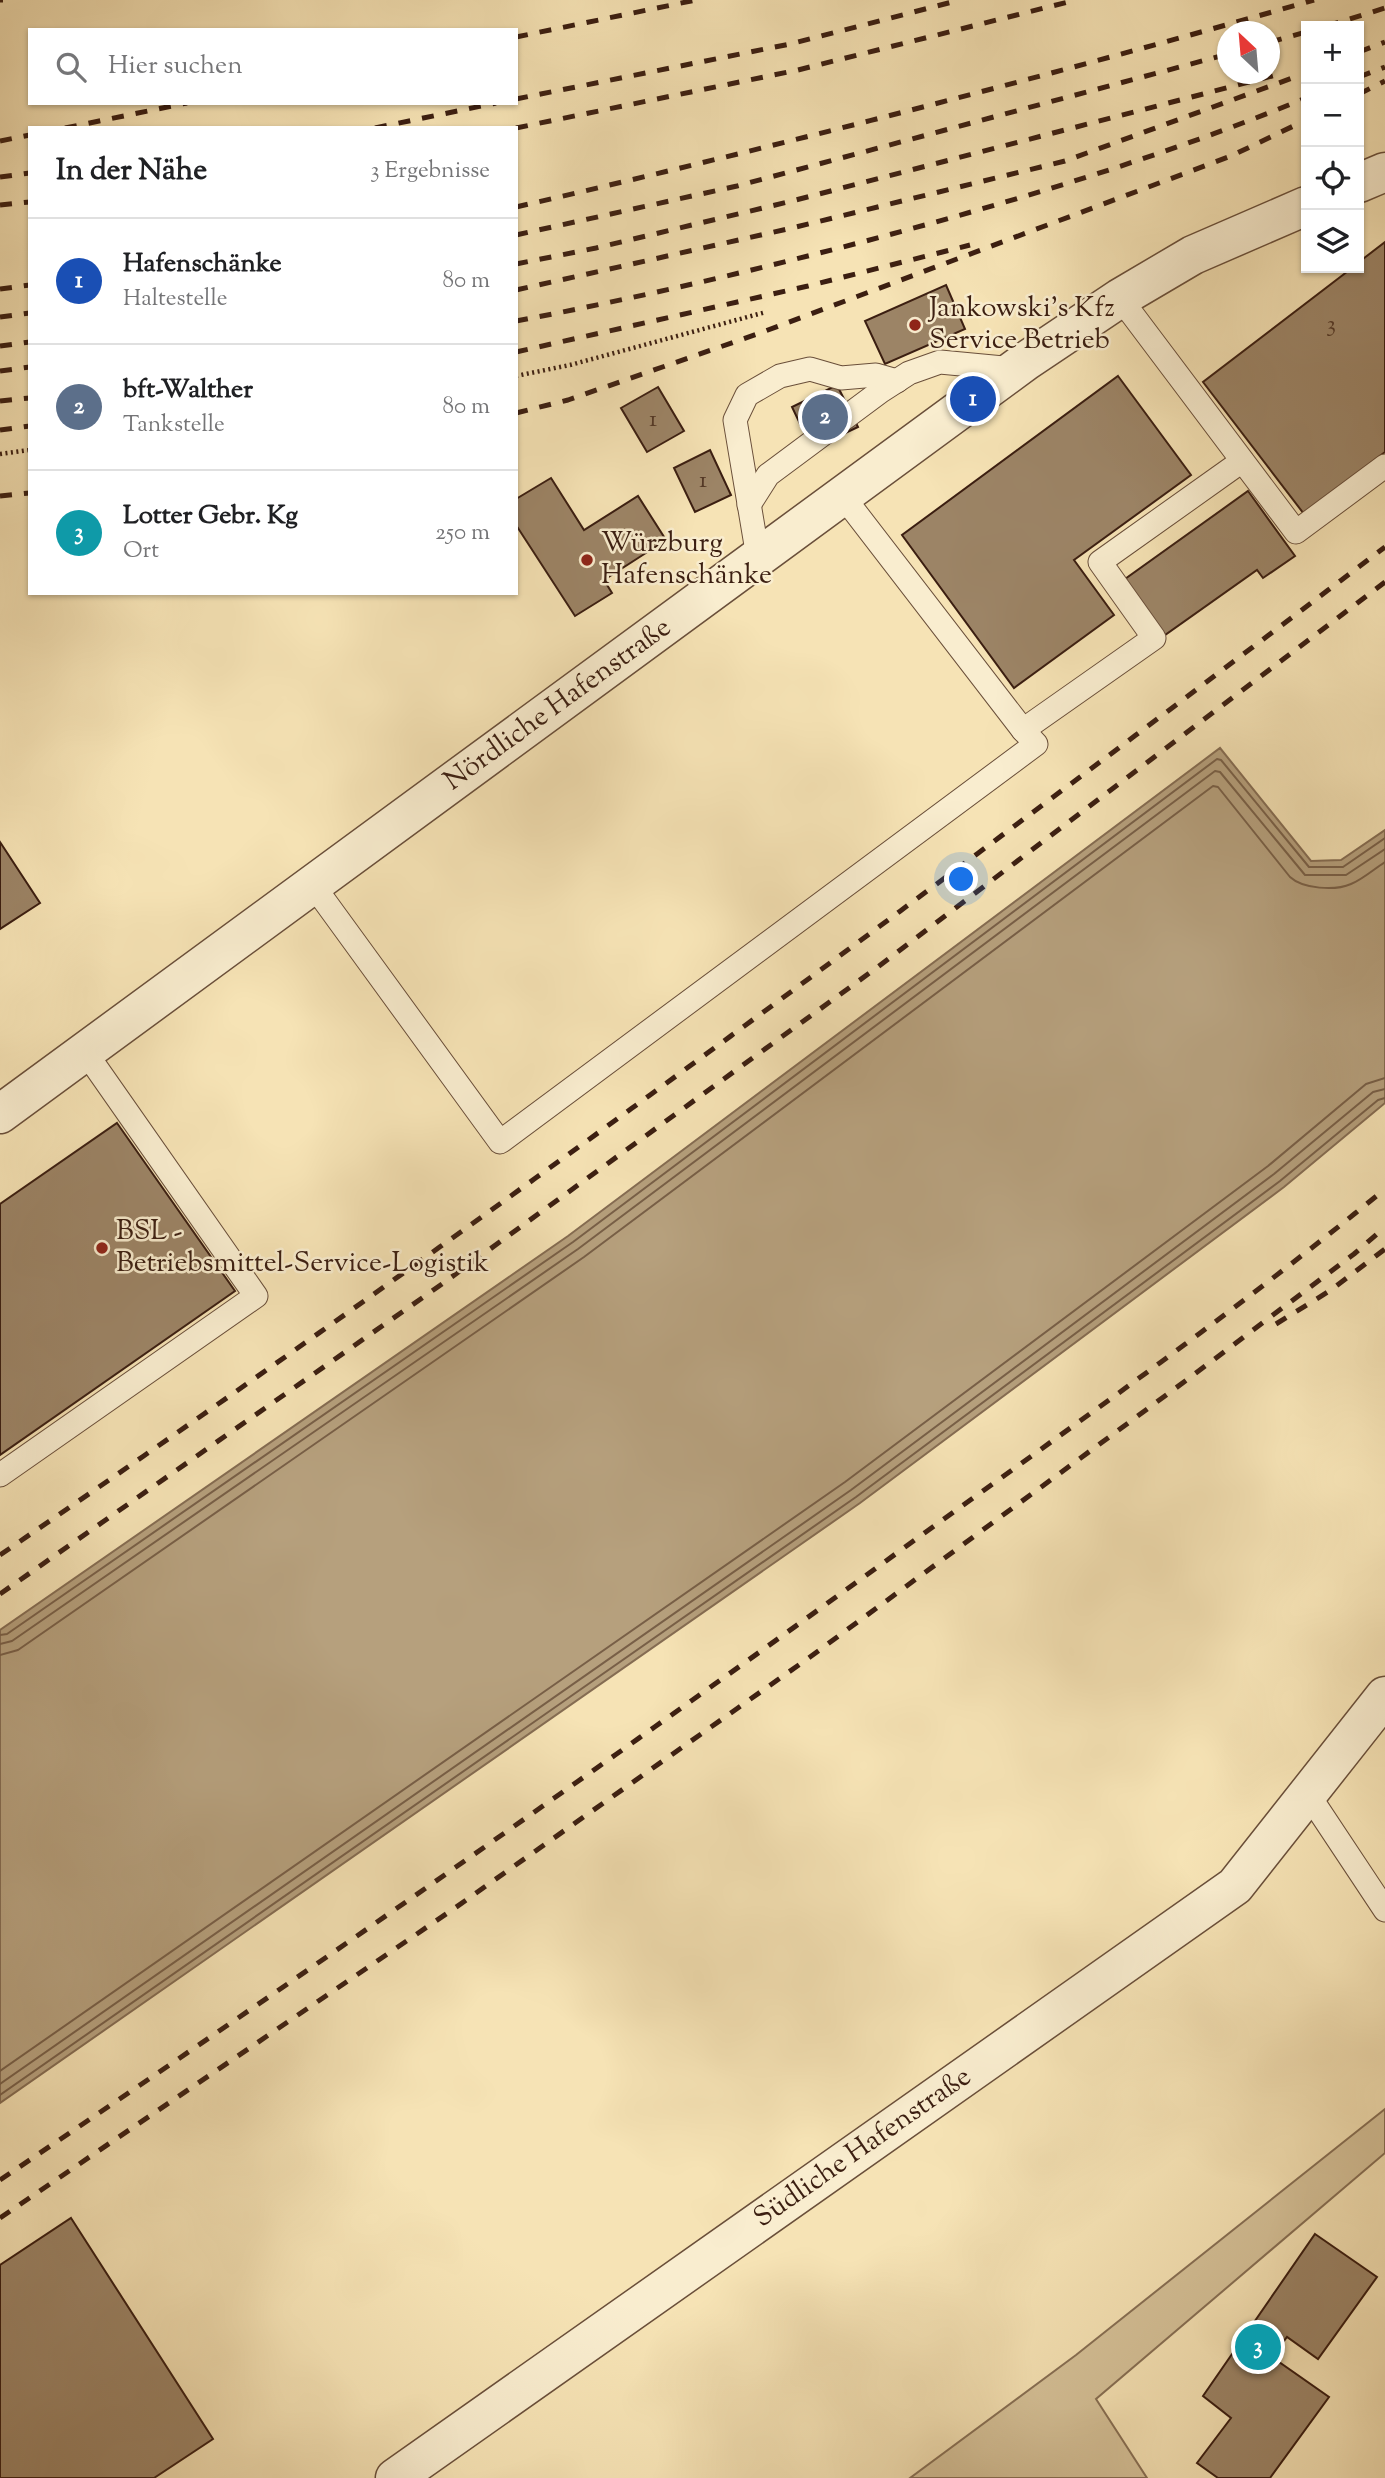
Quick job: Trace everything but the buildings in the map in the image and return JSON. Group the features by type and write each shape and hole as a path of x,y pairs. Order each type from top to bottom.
{"street":[{"path":"1364,181 1385,172"},
{"name":"Nördliche Hafenstraße","path":"0,1114 1014,369 1120,298 1193,255 1301,208"},
{"name":"Südliche Hafenstraße","path":"395,2478 1235,1886 1385,1696"}],"lane":[{"path":"1120,298 1296,532 1385,466"},
{"path":"749,505 768,475 909,373 940,362 1014,369"},
{"path":"758,557 735,420 747,395 779,376 810,369 841,379 876,376 897,381"},
{"path":"1023,730 1154,638 1100,562 1242,461"},
{"path":"313,885 500,1142 1036,744 842,495"},
{"path":"0,1475 256,1296 86,1053"},
{"path":"1308,1794 1385,1910"}],"path":[{"path":"518,376 570,365 766,312"},
{"path":"0,454 28,450"}],"shaded area":[{"path":"1385,2109 1385,2153 1096,2399 1147,2478 910,2478 1076,2355"}],"water":[{"path":"1220,748 1311,861 1341,860 1385,830 1385,1103 1284,1187 860,1503 0,2103 0,1630 568,1236"}],"railway":[{"path":"518,37 696,0"},
{"path":"518,99 790,44 960,0"},
{"path":"518,128 798,70 1076,0"},
{"path":"518,207 916,109 1314,0"},
{"path":"1343,21 1385,8"},
{"path":"1280,39 1301,33"},
{"path":"1364,50 1385,42"},
{"path":"518,235 737,186 1217,57"},
{"path":"1364,75 1385,67"},
{"path":"518,290 792,228 1065,161 1301,75"},
{"path":"1364,92 1385,81"},
{"path":"518,264 596,248 792,201 1241,84"},
{"path":"518,321 733,274 975,211 1142,159 1301,100"},
{"path":"75,126 177,105"},
{"path":"385,126 486,105"},
{"path":"518,412 568,400 760,333 1231,156 1301,122"},
{"path":"0,141 28,135"},
{"path":"0,177 28,173"},
{"path":"0,205 28,202"},
{"path":"518,352 808,286 970,245"},
{"path":"0,289 28,285"},
{"path":"0,317 28,313"},
{"path":"0,346 28,342"},
{"path":"0,371 28,367"},
{"path":"0,401 28,398"},
{"path":"0,430 28,426"},
{"path":"0,496 28,493"},
{"path":"0,1555 525,1186 871,933 1385,547"},
{"path":"0,1594 442,1284 875,969 1385,582"},
{"path":"0,2180 230,2024 686,1705 1151,1369 1269,1281 1385,1189"},
{"path":"0,2218 452,1910 810,1657 1188,1379 1354,1254 1385,1227"},
{"path":"1276,1324 1331,1290 1385,1249"}],"place":[{"name":"Jankowski's Kfz Service Betrieb","path":"915,325"},
{"name":"Hafenschänke","path":"973,399"},
{"name":"bft-Walther","path":"825,417"},
{"name":"Würzburg Hafenschänke","path":"587,560"},
{"name":"BSL - Betriebsmittel-Service-Logistik","path":"102,1248"},
{"name":"Lotter Gebr. Kg","path":"1258,2347"}]}
